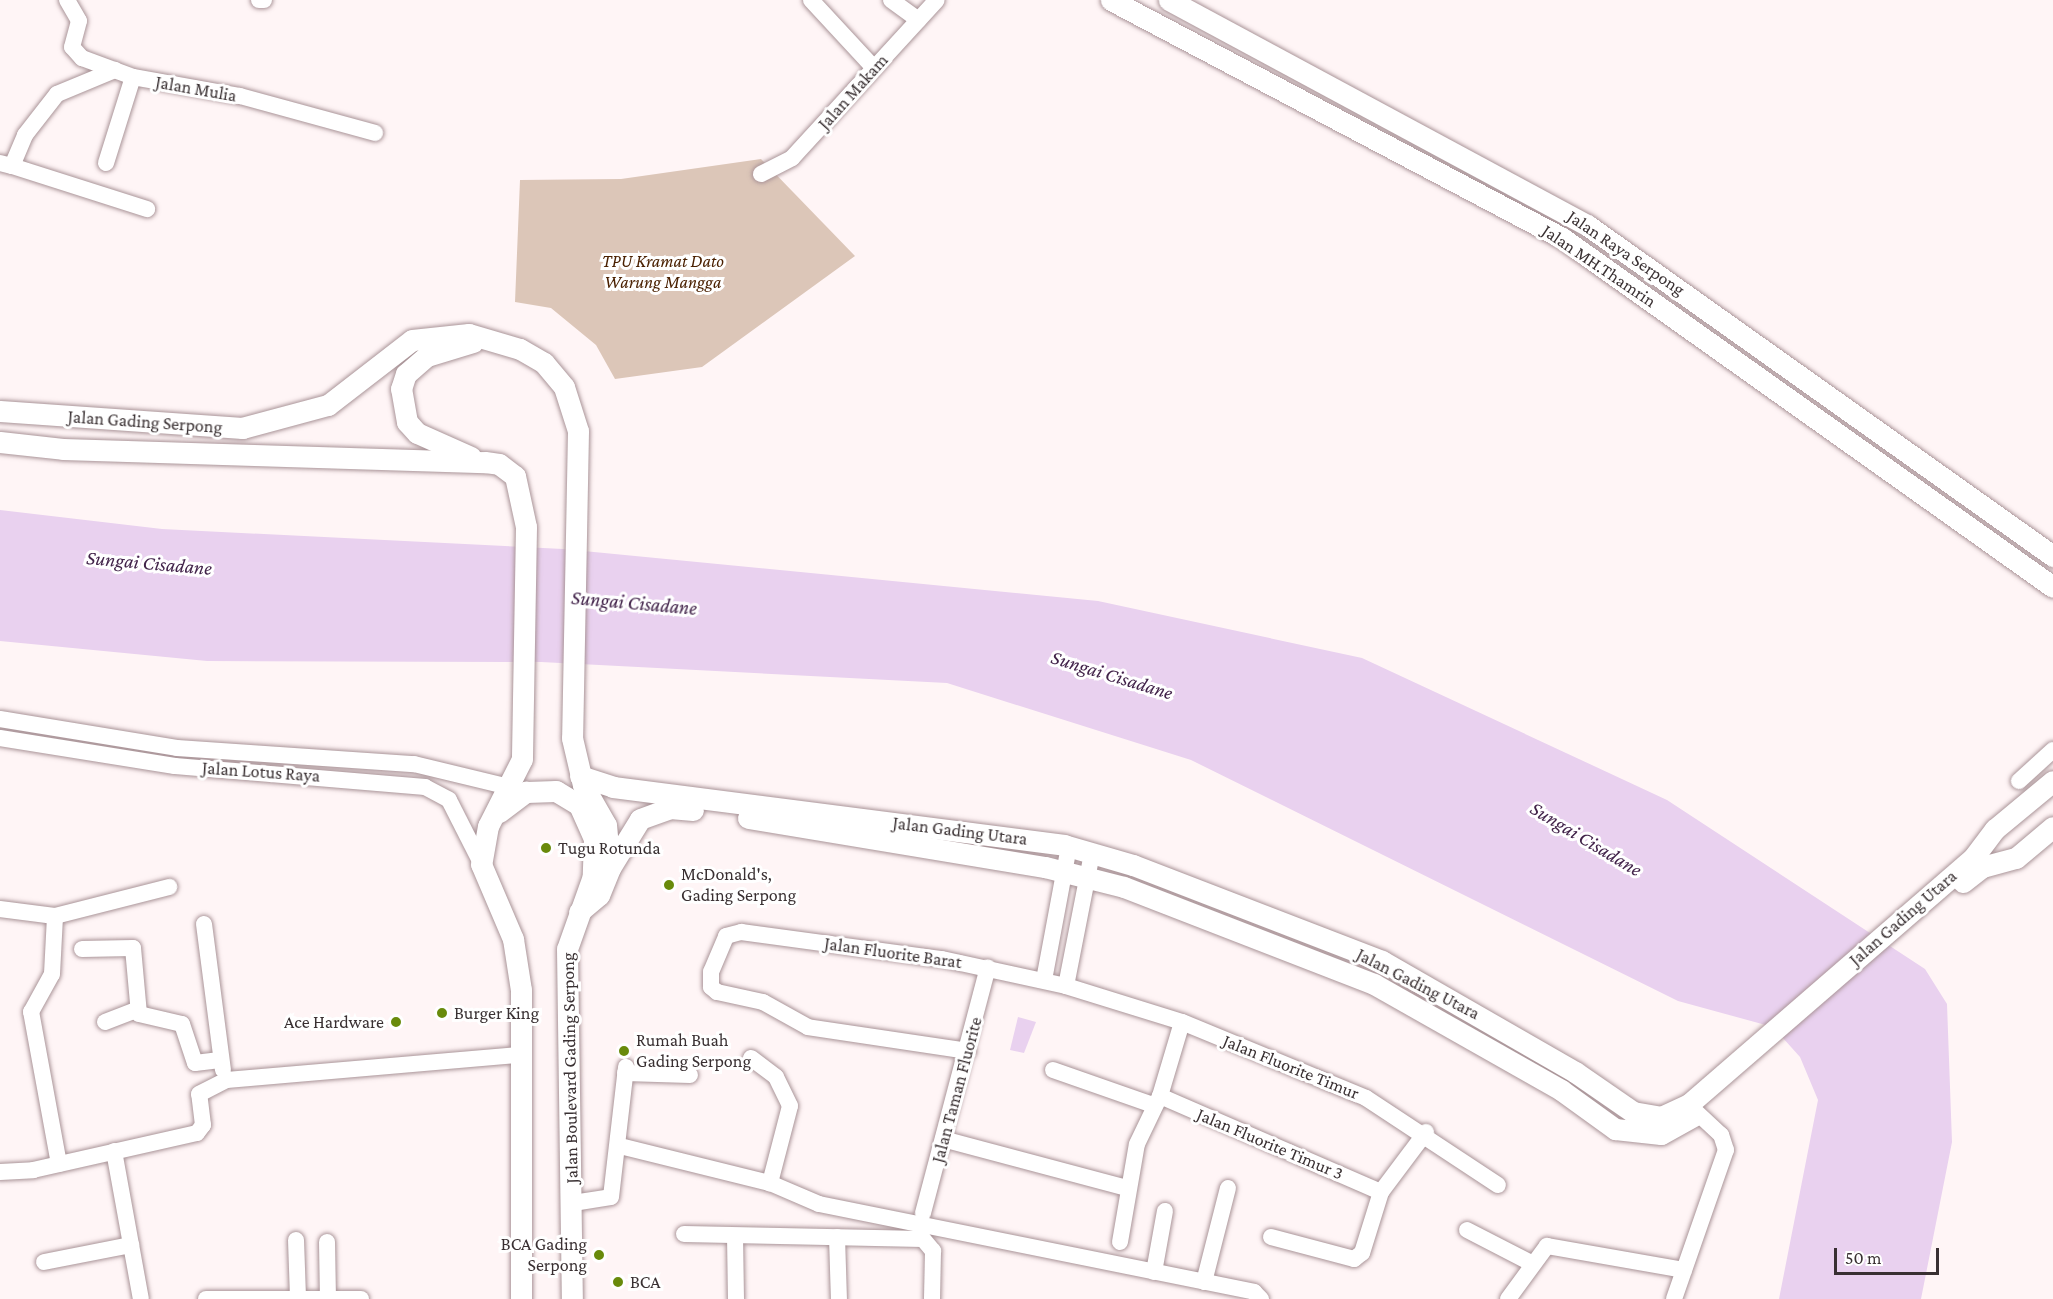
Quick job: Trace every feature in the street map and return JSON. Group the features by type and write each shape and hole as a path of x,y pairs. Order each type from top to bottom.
{"main road":[{"name":"Jalan MH.Thamrin","path":"1111,0 1562,238 2053,587"},
{"name":"Jalan Raya Serpong","path":"1169,0 1587,225 2053,556"},
{"path":"1204,50 1218,28"},
{"name":"Jalan Gading Serpong","path":"0,411 242,428 328,405 412,340 469,334 491,339 544,363 564,387 578,431 572,738 582,780"},
{"path":"485,462 417,434 407,422 401,389 406,374 427,356 491,339"},
{"name":"Jalan Gading Serpong","path":"0,442 63,449 499,464 515,476 526,527 524,736 522,759 509,787"},
{"path":"579,912 600,895 610,868 606,825 582,780"},
{"name":"Jalan Gading Utara","path":"582,780 613,787 1070,846 1382,961 1575,1072 1618,1103 1639,1114 1670,1115 1702,1102"},
{"name":"Jalan Gading Utara","path":"610,868 640,819 670,807 1065,871 1087,877 1374,984 1562,1090 1605,1123 1632,1134 1661,1134 1702,1102 1957,879 1995,829 2053,781"},
{"path":"509,787 490,821 481,863 517,956 520,1055 521,1299"},
{"name":"Jalan Boulevard Gading Serpong","path":"490,821 514,798 532,791 556,791 579,805 596,853 567,949 573,1203 572,1299"},
{"name":"Jalan Gading Utara","path":"1957,879 1982,867 2016,858 2053,827"},
{"path":"1605,1123 1618,1103"}],"street":[{"name":"Jalan Mulia","path":"68,0 79,21 74,50 115,70 132,77 240,96 375,133"},
{"path":"259,0 264,0"},
{"path":"811,0 874,68"},
{"path":"891,0 919,20"},
{"name":"Jalan Makam","path":"761,174 792,158 937,0"},
{"path":"115,70 57,94 6,164 147,209"},
{"path":"106,164 132,77"},
{"name":"Jalan Lotus Raya","path":"0,719 177,748 436,769 509,787"},
{"name":"Jalan Lotus Raya","path":"0,738 175,766 425,787 449,800 481,863"},
{"path":"2019,781 2053,750"},
{"path":"425,787 436,769"},
{"path":"1044,980 1070,846"},
{"path":"1066,986 1092,853"},
{"path":"0,909 56,916 169,887"},
{"path":"56,916 52,974 31,1012 58,1164"},
{"path":"204,924 220,1060 226,1080"},
{"name":"Jalan Fluorite Barat","path":"968,1051 821,1031 763,1002 717,992 711,987 711,972 726,936 741,932 988,967 1066,986"},
{"path":"82,949 133,948 137,1010"},
{"name":"Jalan Taman Fluorite","path":"924,1213 988,967"},
{"name":"Jalan Fluorite Timur","path":"1066,986 1182,1022 1366,1098 1426,1132 1498,1185"},
{"path":"105,1022 137,1010 182,1024 195,1063 220,1060"},
{"path":"1120,1242 1127,1188 1182,1022"},
{"path":"0,1173 58,1164 200,1131 199,1094 226,1080 520,1055"},
{"path":"751,1058 776,1077 790,1106 770,1183"},
{"path":"573,1203 610,1199 620,1146 626,1070 690,1075"},
{"name":"Jalan Fluorite Timur 3","path":"1053,1070 1156,1100 1381,1192"},
{"path":"1674,1299 1726,1150 1721,1135 1702,1102"},
{"path":"1271,1237 1354,1259 1362,1253 1381,1192 1426,1132"},
{"path":"943,1139 1127,1188"},
{"path":"620,1146 770,1183 819,1204 1254,1292 1261,1299"},
{"path":"114,1151 141,1299"},
{"path":"1204,1282 1228,1188"},
{"path":"1154,1272 1165,1211"},
{"path":"1467,1230 1533,1264"},
{"path":"684,1234 837,1237 928,1242 933,1251 932,1299"},
{"path":"735,1236 736,1299"},
{"path":"837,1237 839,1299"},
{"path":"296,1240 298,1298"},
{"path":"327,1242 328,1298"},
{"path":"44,1262 131,1245"},
{"path":"1508,1299 1544,1248 1555,1245 1684,1270"},
{"path":"206,1299 361,1299"}],"green space":[{"name":"TPU Kramat Dato Warung Mangga","path":"761,159 855,256 702,367 615,379 596,345 551,308 515,302 520,180 621,179"}],"water":[{"name":"Sungai Cisadane","path":"0,510 162,529 563,549 1098,601 1362,658 1667,800 1925,969 1947,1004 1952,1142 1921,1299 1779,1299 1818,1100 1800,1057 1773,1027 1678,1001 1191,760 947,683 541,662 207,661 0,641"},
{"path":"1018,1017 1036,1022 1024,1053 1010,1050"}],"place":[{"name":"Tugu Rotunda","path":"546,848"},
{"name":"McDonald's, Gading Serpong","path":"669,885"},
{"name":"Burger King","path":"442,1013"},
{"name":"Ace Hardware","path":"396,1022"},
{"name":"Rumah Buah Gading Serpong","path":"624,1051"},
{"name":"BCA Gading Serpong","path":"599,1255"},
{"name":"BCA","path":"618,1282"}]}
